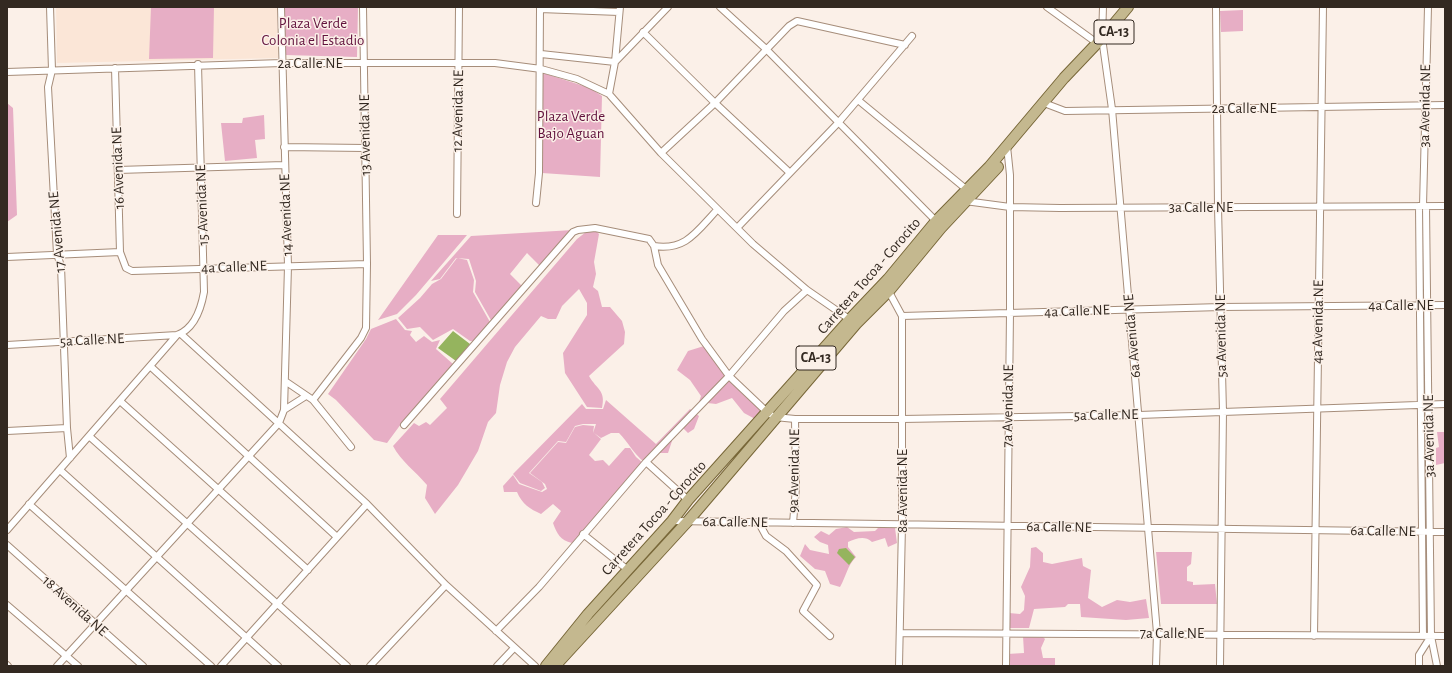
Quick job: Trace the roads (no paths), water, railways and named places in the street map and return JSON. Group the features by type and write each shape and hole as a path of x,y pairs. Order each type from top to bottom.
{"main road":[{"name":"CA-13","path":"1101,42 1128,7"},
{"name":"CA-13","path":"1101,42 1135,7"},
{"name":"Carretera Tocoa - Corocito","path":"555,666 688,521 772,415 853,322 941,228 962,200 1008,150 1101,42"},
{"name":"Carretera Tocoa - Corocito","path":"886,288 936,221 962,200 966,188 1008,150"},
{"name":"Carretera Tocoa - Corocito","path":"546,666 672,521 688,500 772,415"}],"street":[{"name":"17 Avenida NE","path":"50,7 52,70 48,87 57,254 61,266 67,428 70,458"},
{"name":"14 Avenida NE","path":"279,423 284,410 288,266 284,165 281,7"},
{"name":"13 Avenida NE","path":"314,400 361,338 366,328 367,264 364,7"},
{"name":"12 Avenida NE","path":"457,214 459,7"},
{"path":"615,62 668,7"},
{"path":"720,7 766,50 936,221"},
{"path":"1046,7 1101,42"},
{"name":"6a Avenida NE","path":"1103,7 1101,42 1112,109 1130,309 1157,633 1156,666"},
{"name":"5a Avenida NE","path":"1216,7 1218,206 1223,412 1220,666"},
{"name":"4a Avenida NE","path":"1314,636 1323,7"},
{"name":"3a Avenida NE","path":"1428,7 1423,206 1427,305 1424,405 1430,532 1432,636 1437,666"},
{"path":"536,203 540,173 540,8 620,9 615,62 609,94 661,153 717,210 769,259 808,290 853,322"},
{"path":"661,153 715,103 789,26 797,21 906,45"},
{"path":"644,32 715,103 789,172"},
{"path":"737,228 789,172 838,123 906,45 912,36"},
{"path":"541,54 615,62"},
{"name":"2a Calle NE","path":"7,72 198,64 495,63 541,69 577,78 609,94"},
{"name":"15 Avenida NE","path":"7,530 150,366 179,334 196,318 202,308 204,268 198,64"},
{"name":"16 Avenida NE","path":"115,68 120,252 126,268"},
{"path":"858,100 966,188"},
{"name":"2a Calle NE","path":"1046,105 1065,111 1112,109 1445,105"},
{"path":"284,147 365,148"},
{"name":"7a Avenida NE","path":"1006,666 1010,313 1010,207 1008,150"},
{"path":"118,170 284,165"},
{"name":"3a Calle NE","path":"962,200 1010,207 1445,206"},
{"path":"1423,206 1420,305 1424,405 1422,532 1423,636"},
{"path":"654,246 674,247 689,240 717,210"},
{"path":"404,425 573,232 587,228 602,229 648,239 654,246 658,265 691,323 729,376 772,415"},
{"path":"7,257 120,252"},
{"name":"4a Calle NE","path":"126,268 132,270 367,264"},
{"path":"886,288 902,316"},
{"path":"496,631 539,587 646,462 729,376 784,311 808,290"},
{"name":"4a Calle NE","path":"902,316 1318,305 1445,305"},
{"name":"8a Avenida NE","path":"899,666 902,525 902,316"},
{"path":"179,334 367,504 446,585 535,666"},
{"name":"5a Calle NE","path":"7,345 179,334"},
{"path":"150,366 337,538"},
{"path":"285,381 314,400 351,447"},
{"path":"284,410 306,396"},
{"path":"120,401 308,570"},
{"name":"5a Calle NE","path":"772,415 795,419 902,419 1139,415 1445,404"},
{"name":"9a Avenida NE","path":"793,523 796,488 795,419"},
{"path":"57,666 279,423"},
{"path":"7,431 67,428"},
{"path":"89,436 348,666"},
{"path":"646,462 688,500"},
{"path":"60,470 278,666"},
{"path":"29,504 211,666"},
{"path":"221,666 367,504"},
{"name":"6a Calle NE","path":"672,521 1445,532"},
{"path":"759,522 766,536 786,551 817,585 803,611 830,636"},
{"path":"583,534 628,570"},
{"name":"18 Avenida NE","path":"7,546 143,666"},
{"path":"370,666 446,585"},
{"path":"7,605 78,666"},
{"name":"7a Calle NE","path":"900,633 1157,633 1314,636 1445,636"},
{"path":"1419,666 1419,655 1432,636"},
{"path":"497,666 514,648"}],"park label":[{"name":"Plaza Verde Colonia el Estadio","path":"313,32"},
{"name":"Plaza Verde Bajo Aguan","path":"571,124"}]}
